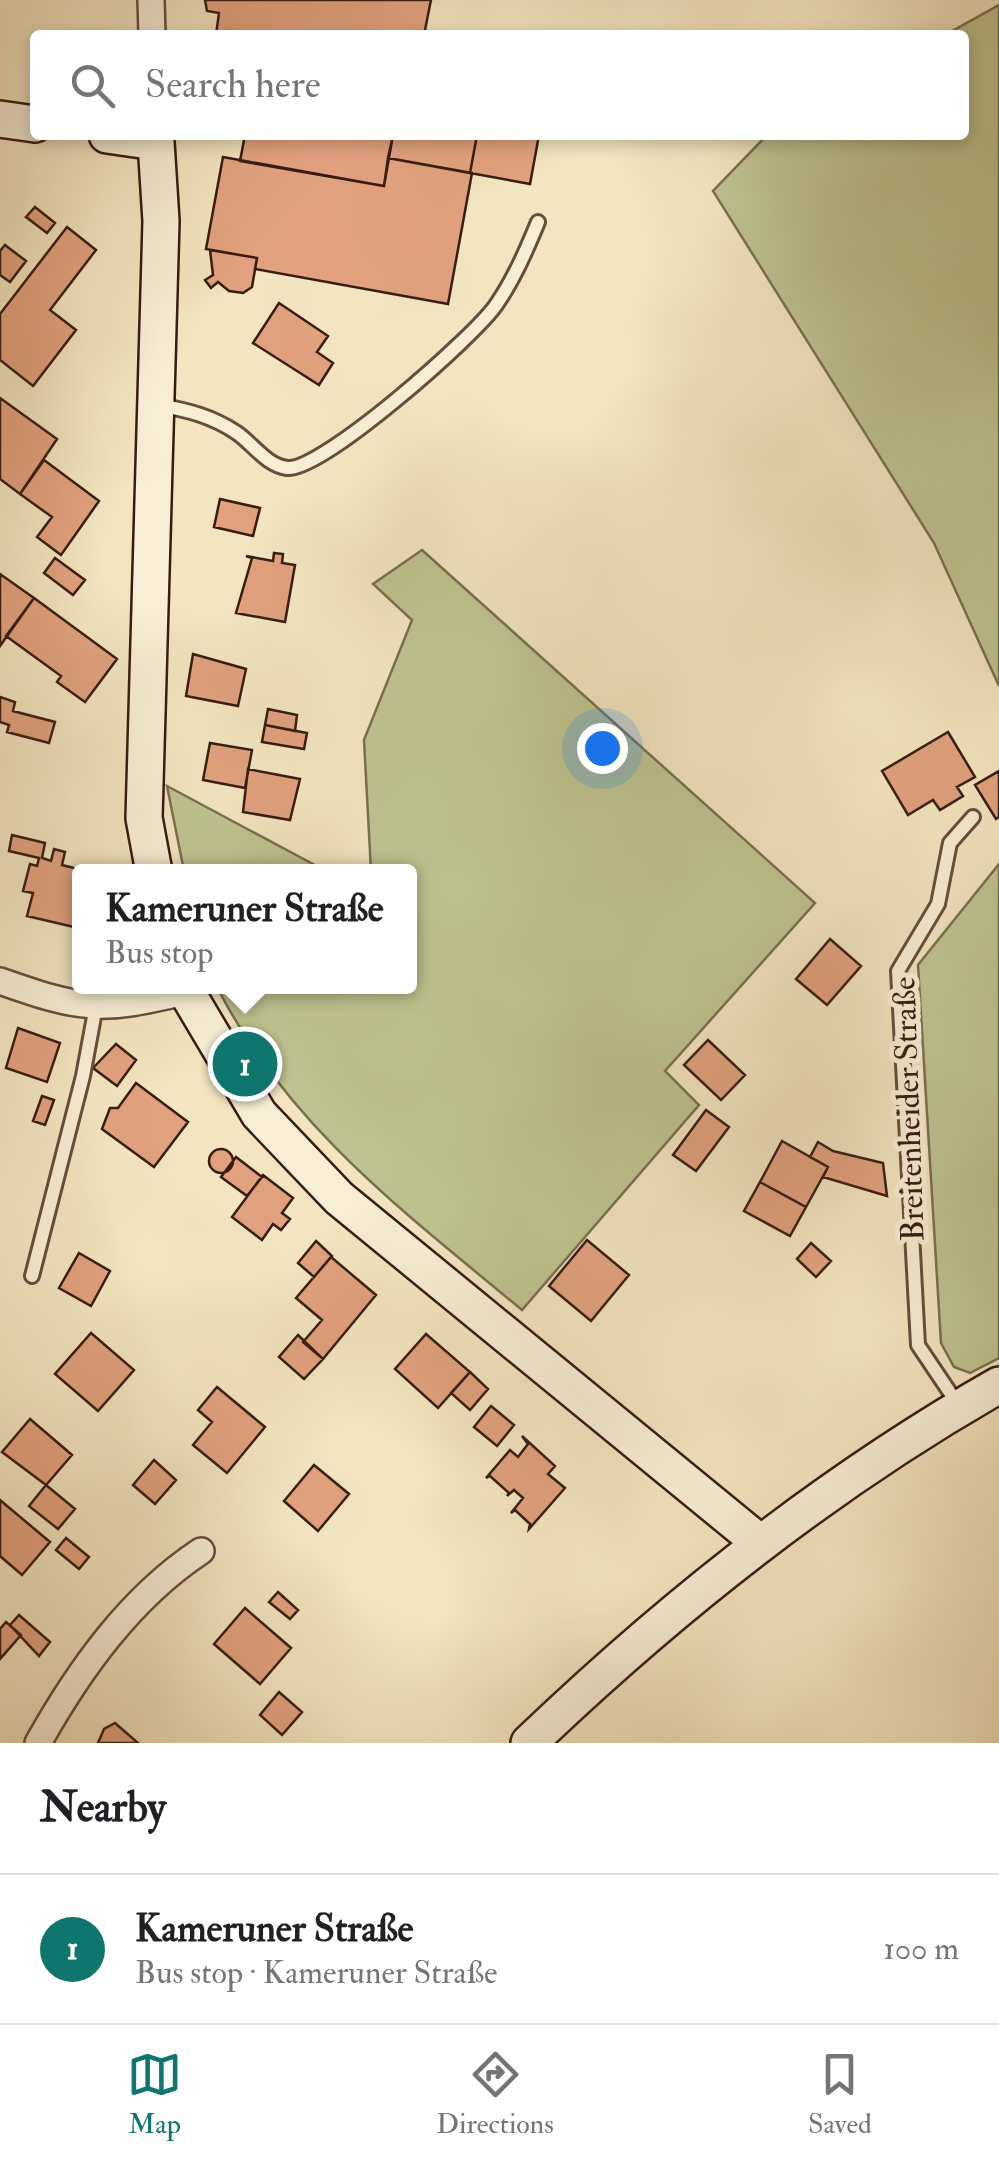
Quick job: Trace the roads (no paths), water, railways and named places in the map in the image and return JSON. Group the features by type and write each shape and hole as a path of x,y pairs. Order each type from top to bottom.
{"street":[{"path":"151,0 152,30"},
{"path":"0,119 30,123"},
{"path":"153,864 144,818 160,221 156,140"},
{"path":"0,981 71,1006 125,1006 167,994"},
{"path":"187,994 258,1114 338,1198 759,1542"},
{"path":"530,1743 624,1652 759,1542 999,1385"},
{"path":"38,1743 71,1684 158,1580 201,1552"}],"lane":[{"path":"156,404 198,412 237,433 269,460 288,468 311,463 354,434 495,307 538,222"},
{"name":"Breitenheider Straße","path":"960,1407 918,1346 898,971 938,904 950,843 972,817"},
{"path":"32,1276 83,1076 96,1006"}],"place":[{"name":"Kameruner Straße","path":"245,1064"}]}
